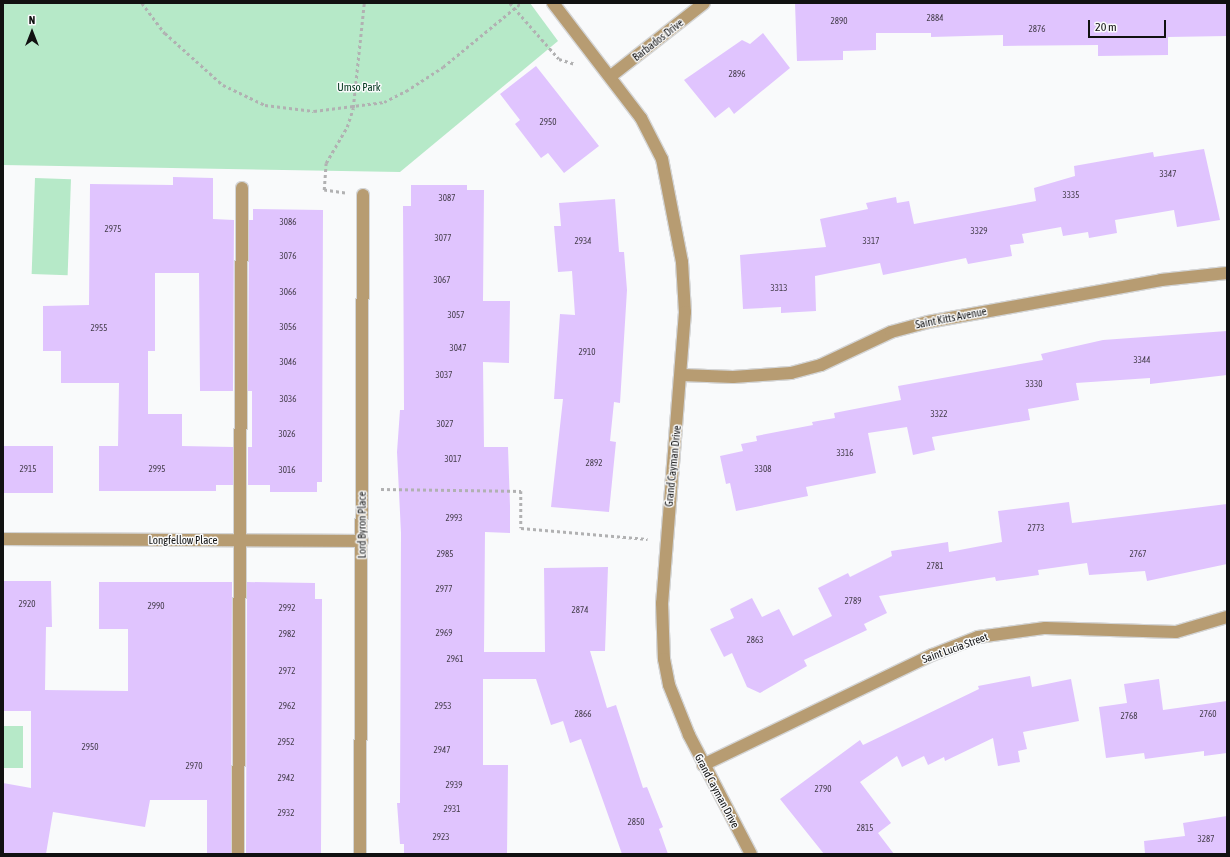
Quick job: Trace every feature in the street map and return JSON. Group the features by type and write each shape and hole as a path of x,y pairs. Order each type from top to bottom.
{"street":[{"name":"Grand Cayman Drive","path":"553,3 642,118 662,159 682,262 685,312 682,375 666,540 662,603 664,659 679,712 703,765 746,852"},
{"name":"Barbados Drive","path":"611,76 704,3"},
{"path":"238,854 242,188"},
{"name":"Lord Byron Place","path":"360,854 363,195"},
{"name":"Saint Kitts Avenue","path":"682,375 733,377 791,373 821,365 891,332 922,323 1161,280 1227,273"},
{"name":"Longfellow Place","path":"3,539 362,541"},
{"name":"Saint Lucia Street","path":"703,765 932,655 978,637 1045,628 1176,632 1227,617"}],"path":[{"path":"142,3 165,33 223,85 265,105 314,111 353,108 384,102 406,91 443,67 520,3"},
{"path":"363,195 324,190 326,163 347,127 353,108 364,3"},
{"path":"510,3 559,59 581,66"},
{"path":"362,489 522,491 522,528 666,540"}],"green space":[{"name":"Umso Park","path":"3,3 530,3 558,41 400,172 3,165"},
{"path":"35,178 71,179 68,275 32,274"},
{"path":"3,726 23,726 23,768 3,768"}],"building":[{"path":"795,3 1227,3 1227,36 1168,37 1168,55 1098,56 1098,45 1003,46 1003,35 931,37 931,33 876,33 876,50 843,51 843,60 797,61"},
{"path":"763,33 790,68 734,114 729,107 715,118 684,80 742,40 750,44"},
{"path":"536,66 599,146 564,173 548,153 541,158 515,124 520,120 500,94"},
{"path":"1204,149 1220,220 1177,227 1174,210 1115,220 1117,233 1089,238 1088,232 1063,236 1061,227 1022,234 1024,243 1010,245 1012,256 968,264 966,258 883,275 880,263 815,276 816,311 781,313 781,307 743,309 740,255 826,247 820,219 868,209 866,203 896,197 897,203 909,201 914,224 1036,201 1034,188 1075,176 1074,166 1153,152 1154,157"},
{"path":"173,177 213,178 213,219 234,220 233,391 200,391 199,273 155,273 155,351 148,351 148,414 182,414 182,446 233,447 233,485 216,485 216,491 99,491 99,446 118,446 119,383 61,383 61,351 43,351 43,306 89,305 90,184 173,185"},
{"path":"411,185 467,185 467,190 484,190 483,301 510,301 509,363 483,362 484,447 508,447 510,506 510,533 485,532 484,652 545,652 544,568 608,567 605,651 590,651 607,708 616,705 643,788 647,787 663,827 659,829 668,854 622,854 581,739 570,743 563,721 551,725 536,679 483,679 483,765 508,765 507,854 404,854 404,844 400,844 397,803 400,803 401,533 397,452 400,410 404,410 403,206 411,206"},
{"path":"615,199 619,252 624,252 627,290 620,403 614,402 610,441 616,442 609,512 551,507 563,399 554,399 560,314 575,315 572,271 558,272 554,226 561,226 559,203"},
{"path":"253,209 323,210 322,482 317,482 317,492 270,492 270,485 248,485 248,447 252,447 252,391 248,391 249,220 253,220"},
{"path":"1227,331 1227,375 1150,384 1150,378 1076,383 1079,400 1028,409 1030,420 932,437 935,450 913,455 907,427 868,433 876,473 806,487 808,496 736,511 730,483 726,484 720,456 743,451 741,444 757,441 756,436 813,425 812,422 835,418 834,413 901,400 898,386 1043,360 1041,354 1103,340"},
{"path":"3,446 53,446 53,493 3,493"},
{"path":"1069,502 1072,523 1227,504 1227,564 1147,581 1145,571 1089,575 1087,563 1038,570 1039,575 996,581 995,577 879,596 887,613 864,624 867,630 804,660 807,666 760,693 747,687 732,653 724,657 710,629 734,618 730,609 752,598 762,617 779,609 793,636 832,616 818,588 848,573 850,577 892,556 891,551 948,542 949,552 1002,542 998,511"},
{"path":"3,581 51,581 52,627 46,627 45,690 128,691 128,629 99,629 99,582 232,582 231,854 207,854 207,800 150,800 145,827 53,812 46,854 3,854 3,783 31,788 31,711 3,711"},
{"path":"247,582 315,583 315,599 322,599 321,854 246,854"},
{"path":"1030,676 1032,687 1071,679 1079,721 1023,732 1027,749 1018,751 1020,762 998,766 993,738 945,761 944,757 928,765 924,756 902,767 897,756 860,782 891,823 878,833 894,854 824,854 780,799 860,740 863,745 979,689 978,686"},
{"path":"1159,679 1163,710 1227,701 1227,753 1204,756 1204,751 1145,759 1144,753 1106,758 1099,707 1127,703 1124,684"},
{"path":"1227,816 1227,854 1145,854 1144,841 1185,836 1183,823"}]}
